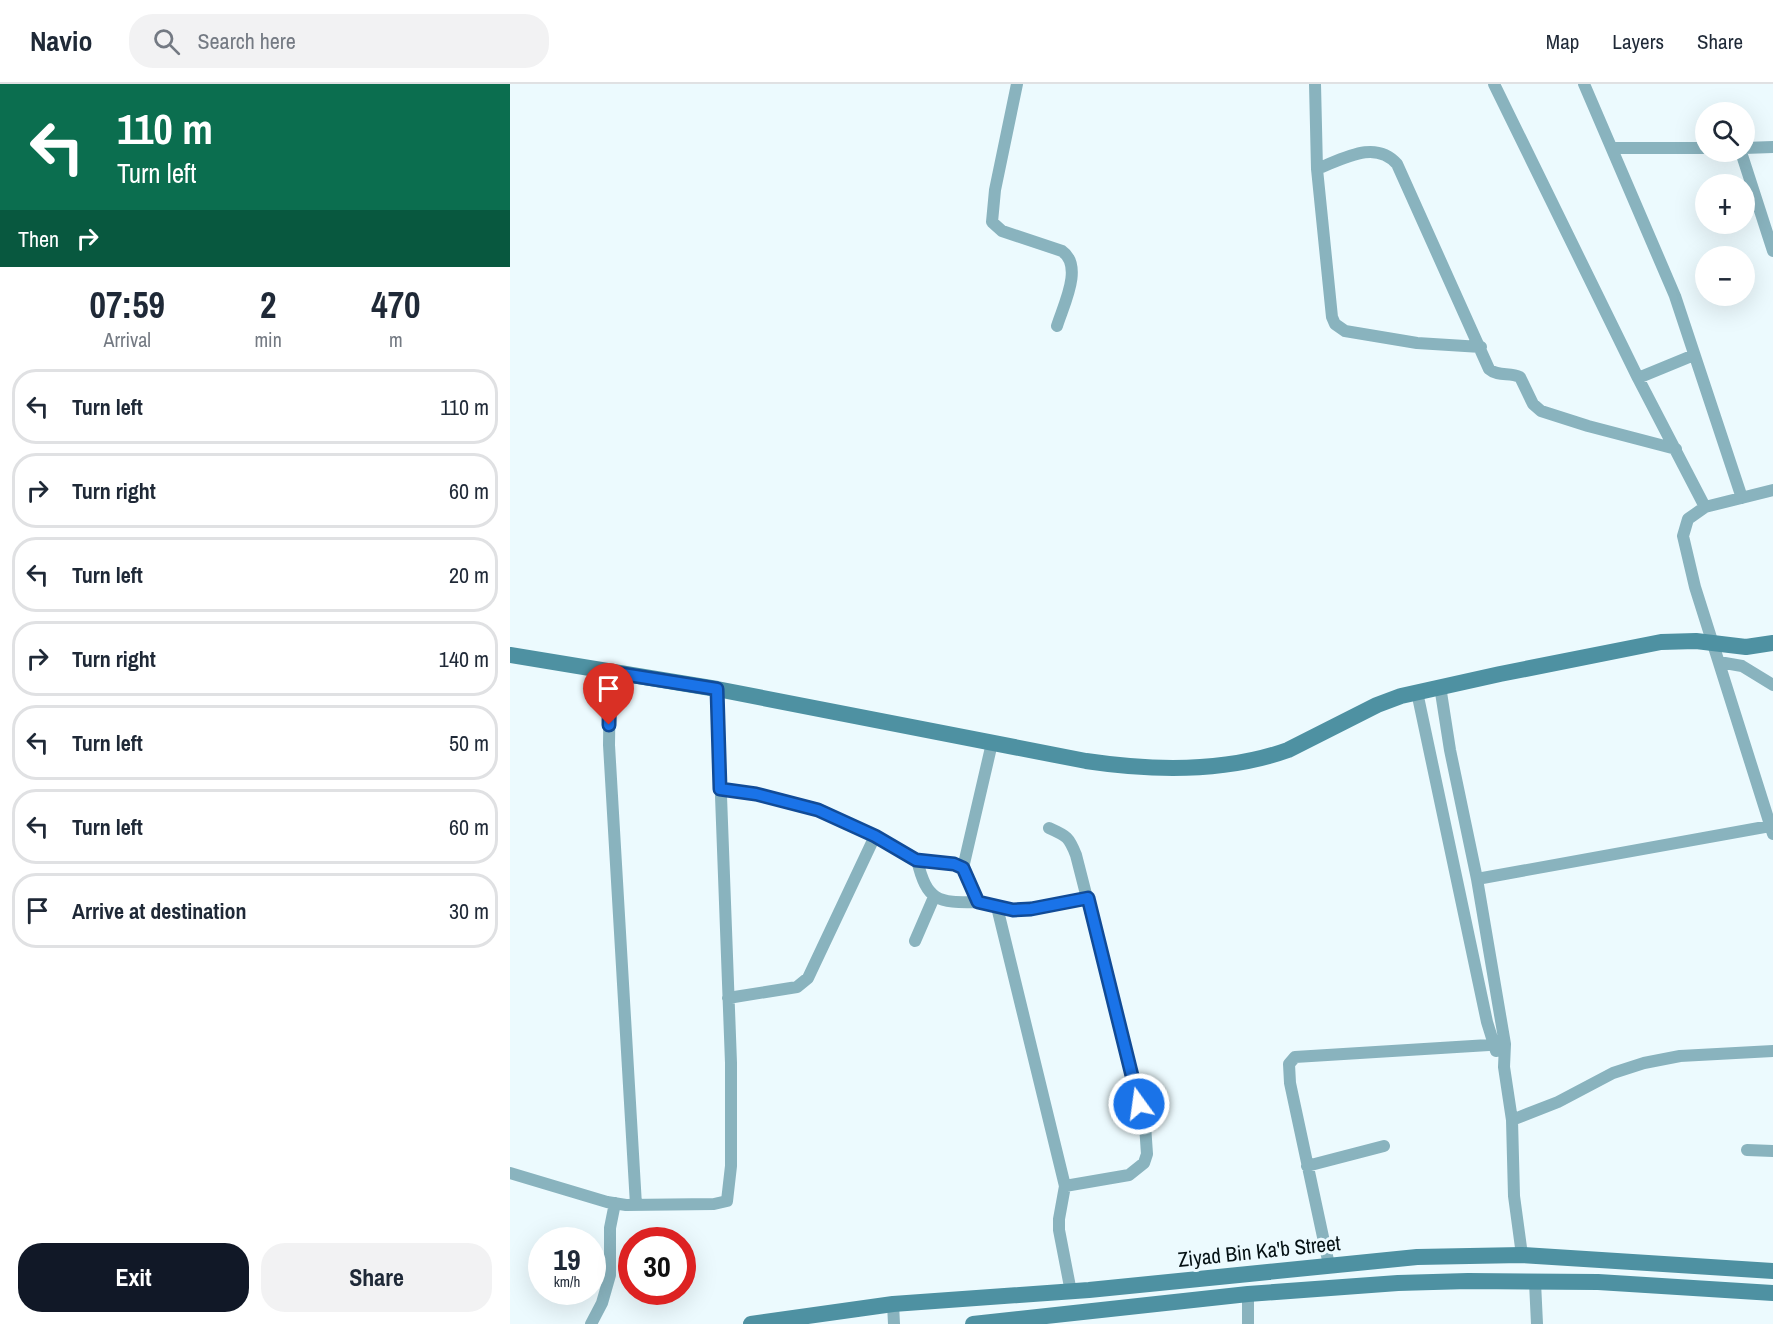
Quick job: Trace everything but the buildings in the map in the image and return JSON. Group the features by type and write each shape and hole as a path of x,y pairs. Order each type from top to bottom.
{"main road":[{"path":"510,655 717,689 1086,761 1126,767 1164,768 1230,765 1253,761 1288,750 1377,705 1440,686 1661,642 1680,640 1746,646 1773,643"},
{"name":"Ziyad Bin Ka'b Street","path":"751,1324 893,1304 1174,1283 1417,1257 1522,1255 1651,1261 1773,1271"},
{"name":"Ziyad Bin Ka'b Street","path":"983,1324 1248,1294 1398,1283 1534,1281 1654,1284 1773,1293"}],"street":[{"path":"1017,84 995,190 992,222 1002,231 1062,251 1069,258 1073,276 1057,326"},
{"path":"1315,84 1317,169 1332,317 1337,326 1345,332 1417,343 1481,347"},
{"path":"1494,84 1638,378 1705,507"},
{"path":"1584,84 1675,296 1742,498"},
{"path":"1755,148 1773,147"},
{"path":"1613,148 1695,148"},
{"path":"1317,169 1374,150 1390,156 1404,176 1490,369 1493,372 1516,375 1520,378 1533,404 1541,411 1676,449"},
{"path":"1744,162 1773,251"},
{"path":"1638,378 1694,355"},
{"path":"1477,879 1772,830 1683,544 1684,528 1688,519 1705,507 1773,490"},
{"path":"1719,662 1742,666 1773,685"},
{"path":"610,672 609,745 636,1205"},
{"path":"1440,686 1450,750 1477,879 1499,1045 1512,1120 1514,1196 1522,1255"},
{"path":"510,1173 615,1203 714,1204 727,1201 731,1155 731,1063 717,689"},
{"path":"1417,692 1487,1022 1499,1045"},
{"path":"978,902 963,868 992,743"},
{"path":"720,789 756,794 818,810 875,836 916,860 954,864 963,868"},
{"path":"1049,828 1071,840 1088,898 1144,1125 1147,1154 1141,1168 1129,1175 1065,1186"},
{"path":"728,998 797,987 808,978 875,836"},
{"path":"916,860 923,882 934,897 953,902 978,902 1013,910 1031,909 1088,898"},
{"path":"915,941 934,897"},
{"path":"997,907 1065,1186 1059,1230 1071,1292"},
{"path":"1329,1265 1290,1083 1289,1064 1295,1057 1499,1045"},
{"path":"1512,1120 1558,1102 1613,1073 1644,1063 1680,1056 1773,1051"},
{"path":"1307,1166 1384,1146"},
{"path":"1747,1150 1773,1151"},
{"path":"591,1324 602,1303 610,1275 610,1228 615,1203"},
{"path":"1534,1281 1537,1324"},
{"path":"1248,1294 1248,1324"},
{"path":"893,1304 894,1324"}],"route":[{"path":"609,725 610,672 717,689 720,789 756,794 818,810 842,819 916,860 934,860 954,864 963,868 978,902 1013,910 1031,909 1088,898 1139,1104"}]}
